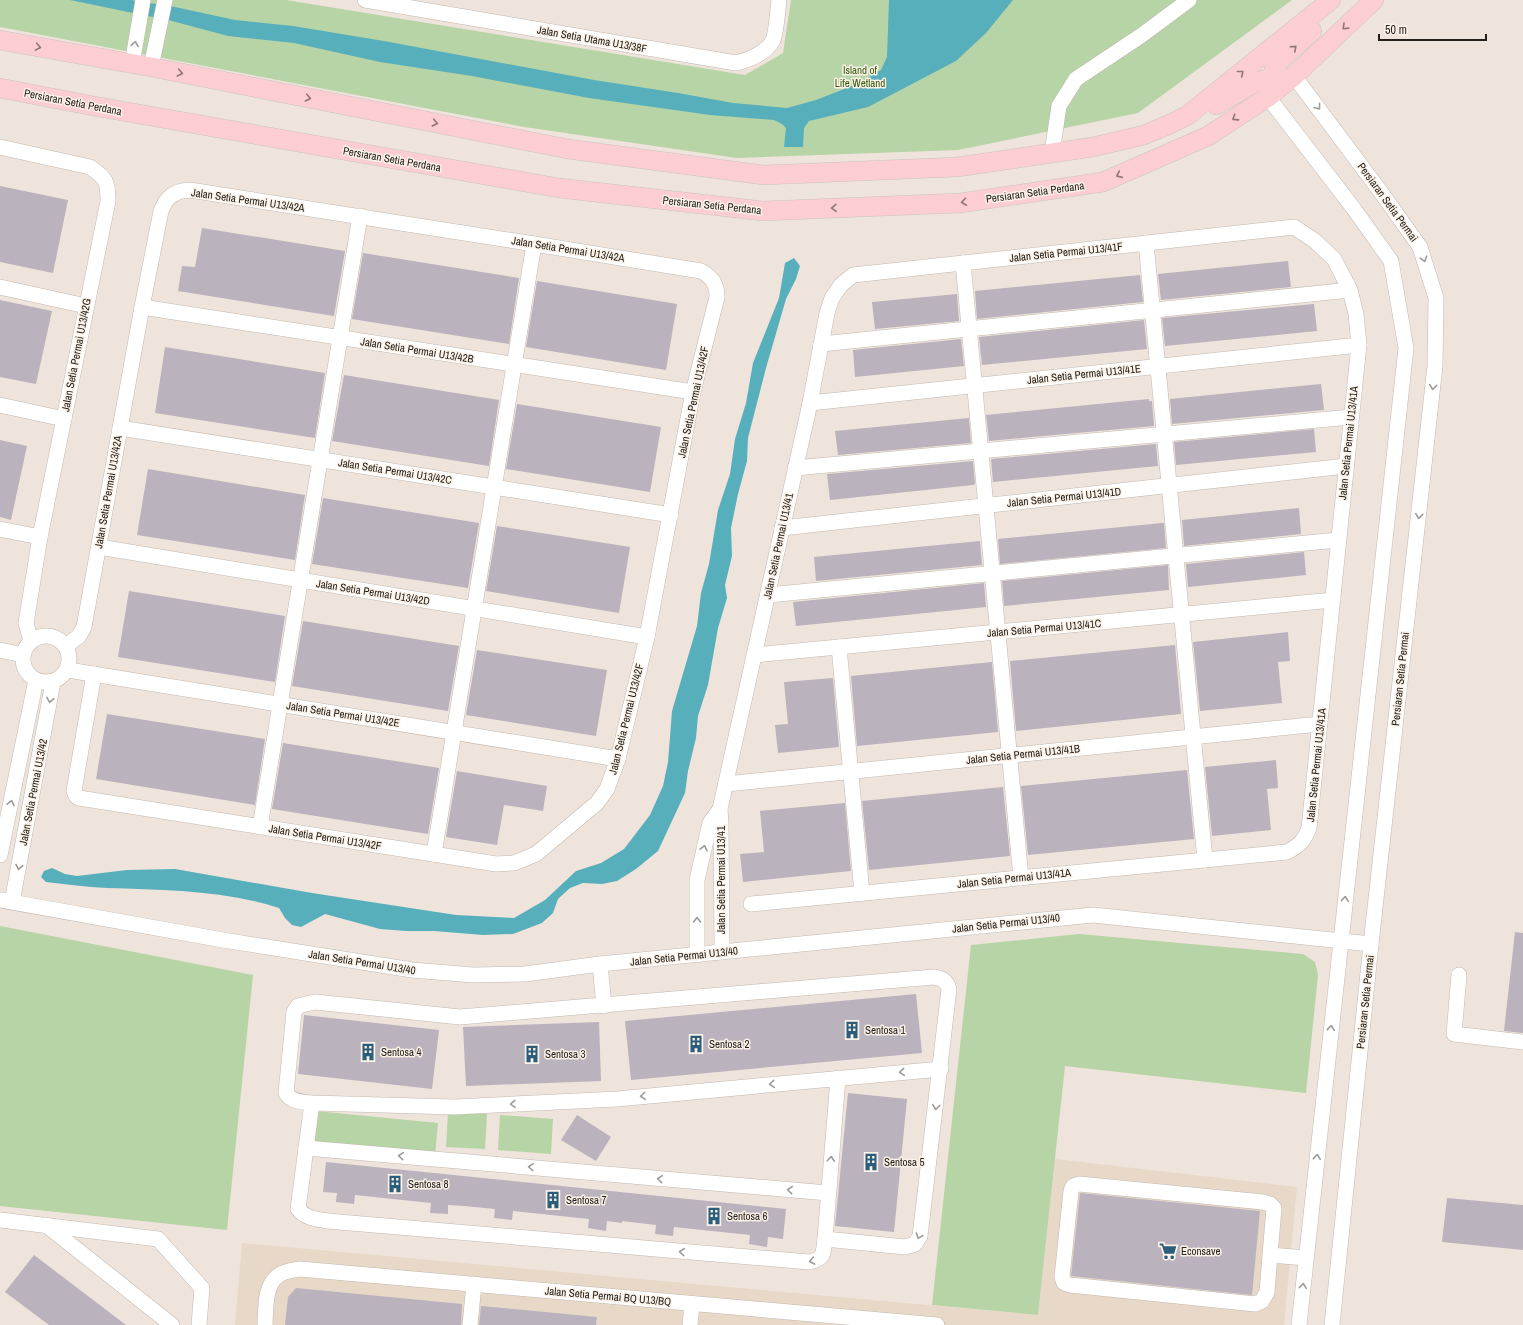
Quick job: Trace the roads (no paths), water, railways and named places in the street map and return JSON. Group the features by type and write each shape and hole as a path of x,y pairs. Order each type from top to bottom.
{"main road":[{"path":"1188,115 1331,0"},
{"path":"1268,97 1271,78 1277,63 1315,28 1337,0"},
{"name":"Persiaran Setia Perdana","path":"0,88 107,109 559,188 763,211 960,203 1103,182 1208,136 1268,97 1294,76 1374,0"},
{"path":"0,40 151,67 568,148 764,175 957,167 1093,147 1144,135 1188,115 1217,104 1256,82 1271,78 1294,76"}],"street":[{"path":"132,64 143,0"},
{"name":"Jalan Setia Utama U13/38F","path":"365,0 736,63 749,60 762,52 772,41 779,0"},
{"path":"1052,153 1059,106 1076,79 1142,35 1189,0"},
{"path":"151,67 165,1"},
{"name":"Persiaran Setia Permai","path":"1294,76 1420,247 1436,298 1435,366 1371,944 1332,1325"},
{"path":"1268,97 1354,209 1391,261 1406,348 1298,1325"},
{"name":"Jalan Setia Permai U13/42G","path":"0,147 90,166 102,175 108,186 108,201 40,538 26,623 31,641"},
{"name":"Jalan Setia Permai U13/42A","path":"66,646 79,636 84,627 142,307 161,211 165,202 172,195 180,191 190,190 360,216 701,271 709,275 714,282"},
{"path":"260,826 360,216"},
{"name":"Jalan Setia Permai U13/41F","path":"841,285 853,275 1294,227"},
{"name":"Jalan Setia Permai U13/41A","path":"751,904 1287,852 1298,846 1306,838 1309,828 1359,345 1356,314 1350,290 1334,259 1315,241 1294,227"},
{"path":"1146,243 1159,366 1205,860"},
{"path":"434,854 534,244"},
{"path":"963,263 1021,878"},
{"name":"Jalan Setia Permai U13/42F","path":"94,674 75,794 76,796 496,864 514,863 536,854 597,803 607,789 618,759 647,637 693,392 717,297 717,289 714,282"},
{"name":"Jalan Setia Permai U13/41","path":"722,952 720,809 810,403 827,313 832,298 841,285"},
{"path":"0,287 86,306"},
{"path":"821,344 1350,290"},
{"name":"Jalan Setia Permai U13/42B","path":"142,307 693,392"},
{"name":"Jalan Setia Permai U13/41E","path":"810,403 1359,345"},
{"path":"0,405 64,419"},
{"path":"795,468 1351,417"},
{"name":"Jalan Setia Permai U13/42C","path":"120,428 671,515"},
{"name":"Jalan Setia Permai U13/41D","path":"782,528 1346,466"},
{"path":"0,529 40,538"},
{"path":"768,595 1338,540"},
{"name":"Jalan Setia Permai U13/42D","path":"99,547 647,637"},
{"name":"Jalan Setia Permai U13/41C","path":"755,655 1332,600"},
{"path":"38,637 53,637 60,640 66,646 70,658 68,670 64,675 53,682 41,682 29,676 22,662 23,654 31,641 38,637"},
{"path":"839,647 862,893"},
{"path":"0,650 23,654"},
{"name":"Jalan Setia Permai U13/42E","path":"68,670 618,759"},
{"name":"Jalan Setia Permai U13/42","path":"0,855 36,680"},
{"name":"Jalan Setia Permai U13/42","path":"6,901 37,768 53,682"},
{"name":"Jalan Setia Permai U13/41B","path":"726,784 1320,724"},
{"path":"19,765 37,768"},
{"name":"Jalan Setia Permai U13/41","path":"697,954 697,880 710,823 720,809"},
{"name":"Jalan Setia Permai U13/40","path":"6,901 223,940 412,970 473,975 525,974 600,964 1092,915 1371,944"},
{"path":"600,964 604,1006"},
{"path":"1459,975 1454,1034 1523,1042"},
{"path":"824,1239 905,1247 915,1244 920,1236 941,1069 949,989 948,984 940,978 934,977 460,1017 314,1002 298,1006 294,1012 286,1093 293,1100 312,1103 454,1107 617,1099 941,1069"},
{"path":"312,1103 298,1210 301,1213 313,1218 327,1221 809,1262 820,1259 823,1255 838,1078"},
{"path":"306,1148 828,1193"},
{"path":"1079,1184 1263,1202 1270,1204 1274,1208 1270,1255 1267,1292 1262,1301 1256,1304 1070,1285 1064,1283 1062,1277 1071,1191 1073,1186 1079,1184"},
{"path":"0,1220 158,1239 202,1288 200,1325"},
{"path":"46,1225 172,1325"},
{"path":"1270,1255 1306,1258"},
{"name":"Jalan Setia Permai BQ U13/BQ","path":"265,1325 268,1292 272,1282 279,1274 300,1268 912,1324 937,1325"},
{"path":"470,1325 474,1284"},
{"path":"690,1325 692,1304"}],"water":[{"path":"70,0 131,0 175,7 235,20 293,26 384,41 594,80 733,103 787,108 816,100 857,84 881,70 887,57 889,0 1013,0 986,33 956,61 868,107 809,121 804,128 803,147 784,147 786,128 774,120 710,115 589,98 472,76 380,62 294,43 228,36 172,21"},
{"path":"794,258 800,266 796,279 786,299 748,438 747,461 731,528 732,556 725,585 727,598 718,628 708,685 698,716 696,738 688,771 685,793 658,851 636,869 617,881 602,884 583,883 570,888 558,899 553,913 542,923 513,934 483,935 380,929 325,914 301,927 292,925 285,918 279,908 258,902 215,894 194,892 107,888 46,882 41,877 44,871 52,868 65,874 77,876 127,870 175,869 312,893 456,915 514,918 545,900 576,871 601,863 624,849 650,815 663,786 668,762 672,711 697,626 701,593 709,564 718,510 730,474 735,439 746,403 753,363 779,298 785,263"}],"place":[{"name":"Sentosa 1","path":"852,1030"},
{"name":"Sentosa 2","path":"696,1044"},
{"name":"Sentosa 4","path":"368,1052"},
{"name":"Sentosa 3","path":"532,1054"},
{"name":"Sentosa 5","path":"871,1162"},
{"name":"Sentosa 8","path":"395,1184"},
{"name":"Sentosa 7","path":"553,1200"},
{"name":"Sentosa 6","path":"714,1216"},
{"name":"Econsave","path":"1168,1251"}],"park label":[{"name":"Island of Life Wetland","path":"860,76"}]}
